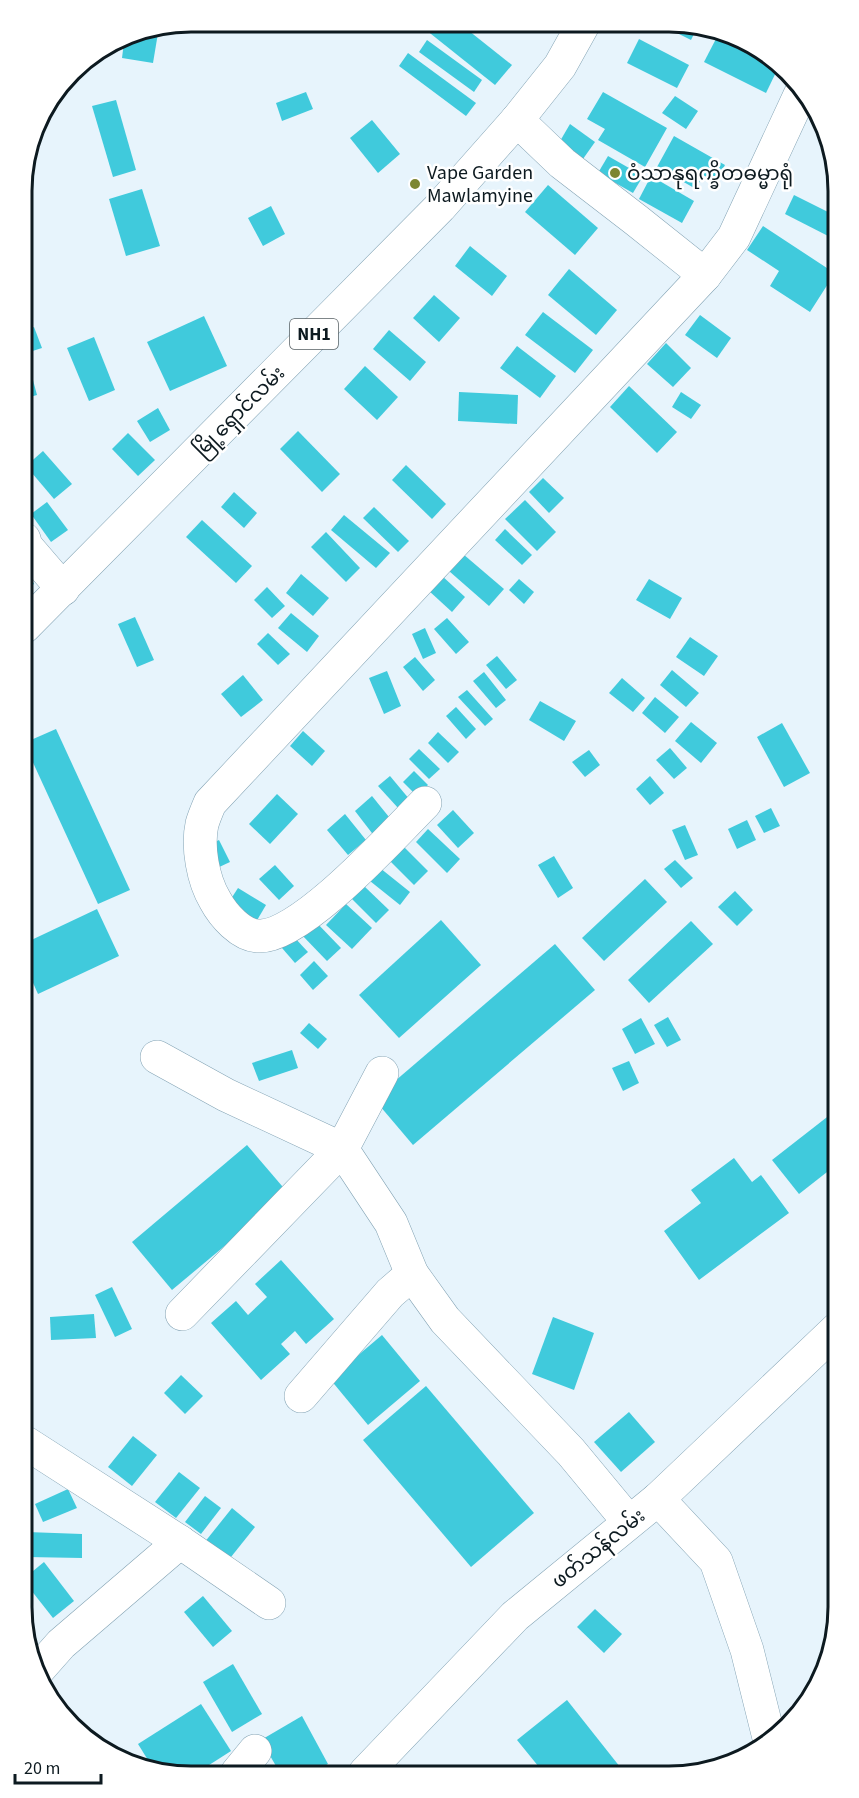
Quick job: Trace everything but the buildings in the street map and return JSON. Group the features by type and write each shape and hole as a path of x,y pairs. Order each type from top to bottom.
{"main road":[{"name":"မြို့ရှောင်လမ်း","path":"32,619 440,207 517,120 560,66 579,32"},
{"path":"425,803 331,897 291,925 276,932 260,936 246,933 233,923 214,899 204,871 200,841 202,822 210,803 705,276 734,237 798,99"},
{"path":"517,120 562,163 705,276"},
{"path":"32,553 63,589"},
{"path":"157,1057 226,1095 342,1149 391,1223 412,1274 445,1320 571,1452 629,1522"},
{"path":"182,1314 342,1149 382,1073"},
{"path":"301,1396 390,1293 412,1274"},
{"name":"ဖတ်သန်လမ်း","path":"372,1766 515,1616 658,1499 827,1338"},
{"path":"32,1447 180,1542 269,1603"},
{"path":"658,1499 716,1561 747,1650 767,1732"},
{"path":"43,1665 61,1644 180,1542"}],"place":[{"name":"ဝံသာနုရက္ခိတဓမ္မာရုံ","path":"615,173"},
{"name":"Vape Garden Mawlamyine","path":"415,184"}]}
